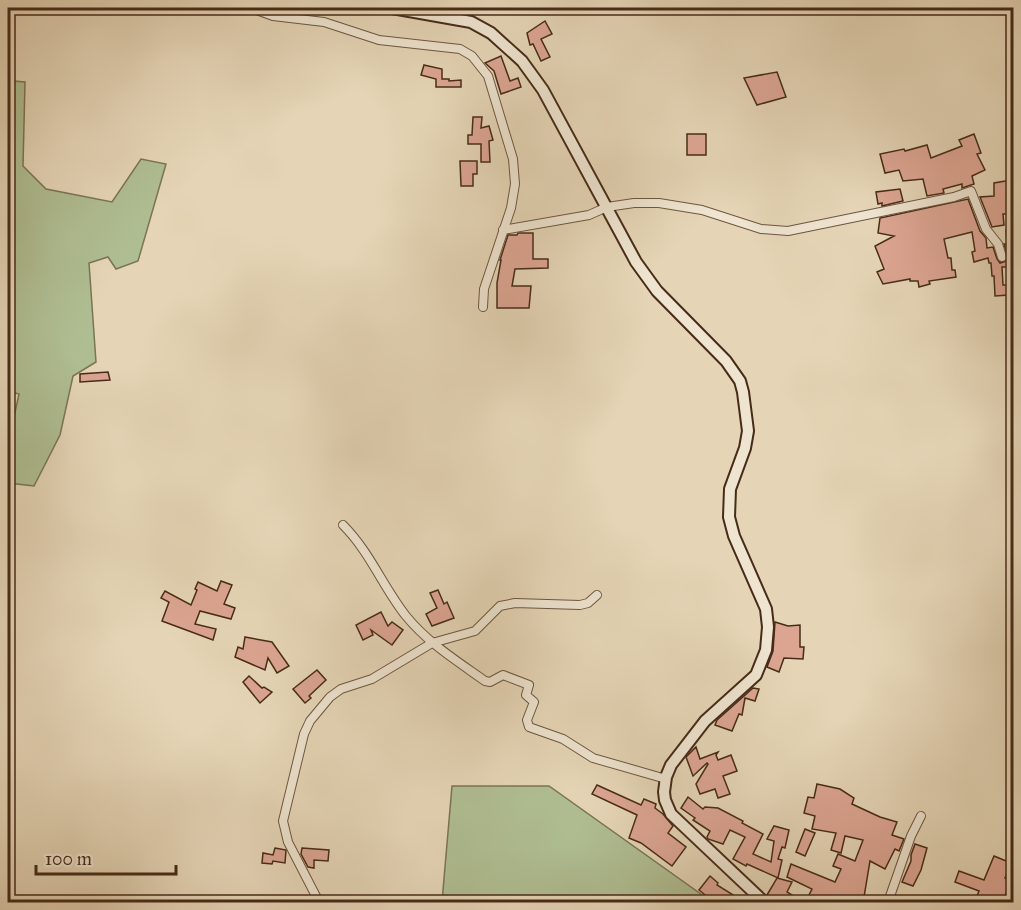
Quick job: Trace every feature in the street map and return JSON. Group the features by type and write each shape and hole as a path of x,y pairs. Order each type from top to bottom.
{"street":[{"path":"251,8 282,18 320,21 380,40 455,48 468,52 490,80 514,167 514,198 484,290 483,307"},
{"path":"392,8 471,22 507,46 522,61 543,90 636,262 651,283 734,370 743,392 748,420 747,441 730,489 729,517 734,536 766,609 768,627 766,650 756,675 705,721 671,765 666,779 665,800 671,814 764,903"},
{"path":"503,230 589,215 607,207 634,204 676,205 710,212 760,229 788,231 954,197 971,191 986,229 998,244 1002,257"},
{"path":"343,525 371,560 406,617 432,643 485,681 490,682 503,675 529,685 526,695 534,702 527,723 532,729 563,739 593,758 666,779"},
{"path":"319,903 288,842 283,821 304,734 310,721 335,693 372,679 432,643 475,631 500,606 509,603 580,605 588,603 597,595"},
{"path":"888,903 911,836 921,816"}],"green space":[{"path":"13,81 25,82 23,166 46,189 112,202 141,159 166,164 138,261 116,269 108,257 89,263 96,362 73,376 60,435 34,486 8,483 11,431 19,394 8,391 8,105"},
{"path":"452,786 549,786 712,902 442,902"}],"building":[{"path":"545,21 552,34 541,39 550,57 541,61 533,44 530,45 527,33"},
{"path":"501,56 510,81 518,78 521,87 501,94 494,71 485,63"},
{"path":"424,65 442,69 442,79 461,80 461,87 436,87 436,79 421,75"},
{"path":"777,72 786,97 757,105 744,78"},
{"path":"473,117 482,117 481,128 489,126 493,140 489,141 490,162 481,162 481,144 468,144 468,135 472,135"},
{"path":"687,134 706,134 706,155 687,155"},
{"path":"974,134 981,153 977,154 985,170 972,176 974,184 962,188 962,184 943,189 944,193 927,196 923,179 903,181 899,170 885,173 880,154 927,145 931,158 962,146 959,140"},
{"path":"460,161 477,161 477,174 473,174 473,186 461,186"},
{"path":"1011,180 1014,194 1010,194 1012,214 1003,214 1004,225 992,227 980,197 994,196 994,183"},
{"path":"900,189 903,201 882,206 882,203 878,204 876,192"},
{"path":"968,199 980,231 986,238 987,248 993,247 1000,263 1008,258 1004,244 1007,244 1006,230 1014,229 1014,267 1002,267 1003,285 1009,285 1009,295 995,296 994,276 992,276 991,263 988,258 974,262 972,232 944,239 948,258 951,258 952,270 955,270 956,277 929,281 930,284 919,287 918,281 910,281 910,279 883,284 877,272 884,269 875,246 894,236 878,233 880,218"},
{"path":"533,233 533,259 548,259 548,268 515,269 512,286 531,286 529,308 497,308 500,260 508,235"},
{"path":"108,372 110,380 80,382 80,374"},
{"path":"221,581 232,585 224,604 235,608 231,619 200,611 195,624 216,629 213,640 162,621 169,602 161,598 165,591 191,605 198,582 217,591"},
{"path":"438,590 444,604 447,602 454,618 432,626 426,614 437,608 430,593"},
{"path":"381,612 388,626 392,622 403,630 392,645 371,630 373,635 363,640 356,625"},
{"path":"775,622 788,626 800,625 800,647 804,647 803,659 784,658 779,672 767,667 773,651"},
{"path":"245,637 272,642 289,666 277,673 268,658 265,670 235,657 238,647 243,649"},
{"path":"317,670 326,680 305,703 293,689"},
{"path":"249,676 262,688 272,692 260,703 243,682"},
{"path":"753,688 759,689 755,701 745,698 742,715 739,714 732,731 715,725 717,720"},
{"path":"696,747 700,759 718,752 716,755 718,760 731,755 737,771 723,776 730,794 718,798 715,789 700,794 696,784 708,764 693,776 686,757"},
{"path":"817,784 840,789 854,798 852,804 897,822 892,835 904,839 899,851 895,849 885,869 870,861 863,903 820,903 808,897 812,889 787,877 791,864 835,882 841,869 833,866 838,854 855,861 863,840 845,836 841,853 831,850 836,833 812,829 815,816 804,813 808,797 814,798"},
{"path":"597,785 641,805 644,799 656,804 655,808 673,826 668,833 686,847 672,866 641,843 629,838 637,815 592,794"},
{"path":"688,797 703,809 705,807 718,808 763,834 753,854 771,862 774,841 767,839 774,826 789,830 785,848 782,847 778,859 782,860 778,878 733,859 745,837 730,830 723,844 708,839 710,831 693,820 695,818 681,808"},
{"path":"805,829 815,833 805,856 796,852"},
{"path":"915,844 927,848 921,870 913,886 902,882"},
{"path":"275,848 286,850 285,863 273,861 272,864 262,863 263,853 273,855"},
{"path":"302,848 329,850 328,861 314,860 314,868 308,867 301,854"},
{"path":"994,856 1011,863 1005,878 1014,882 1014,894 1007,891 1002,903 979,903 975,901 979,891 955,882 959,871 984,880"},
{"path":"710,876 718,883 717,885 746,903 715,903 699,890"},
{"path":"777,878 792,882 787,892 805,903 779,903 770,898 767,895"}]}
